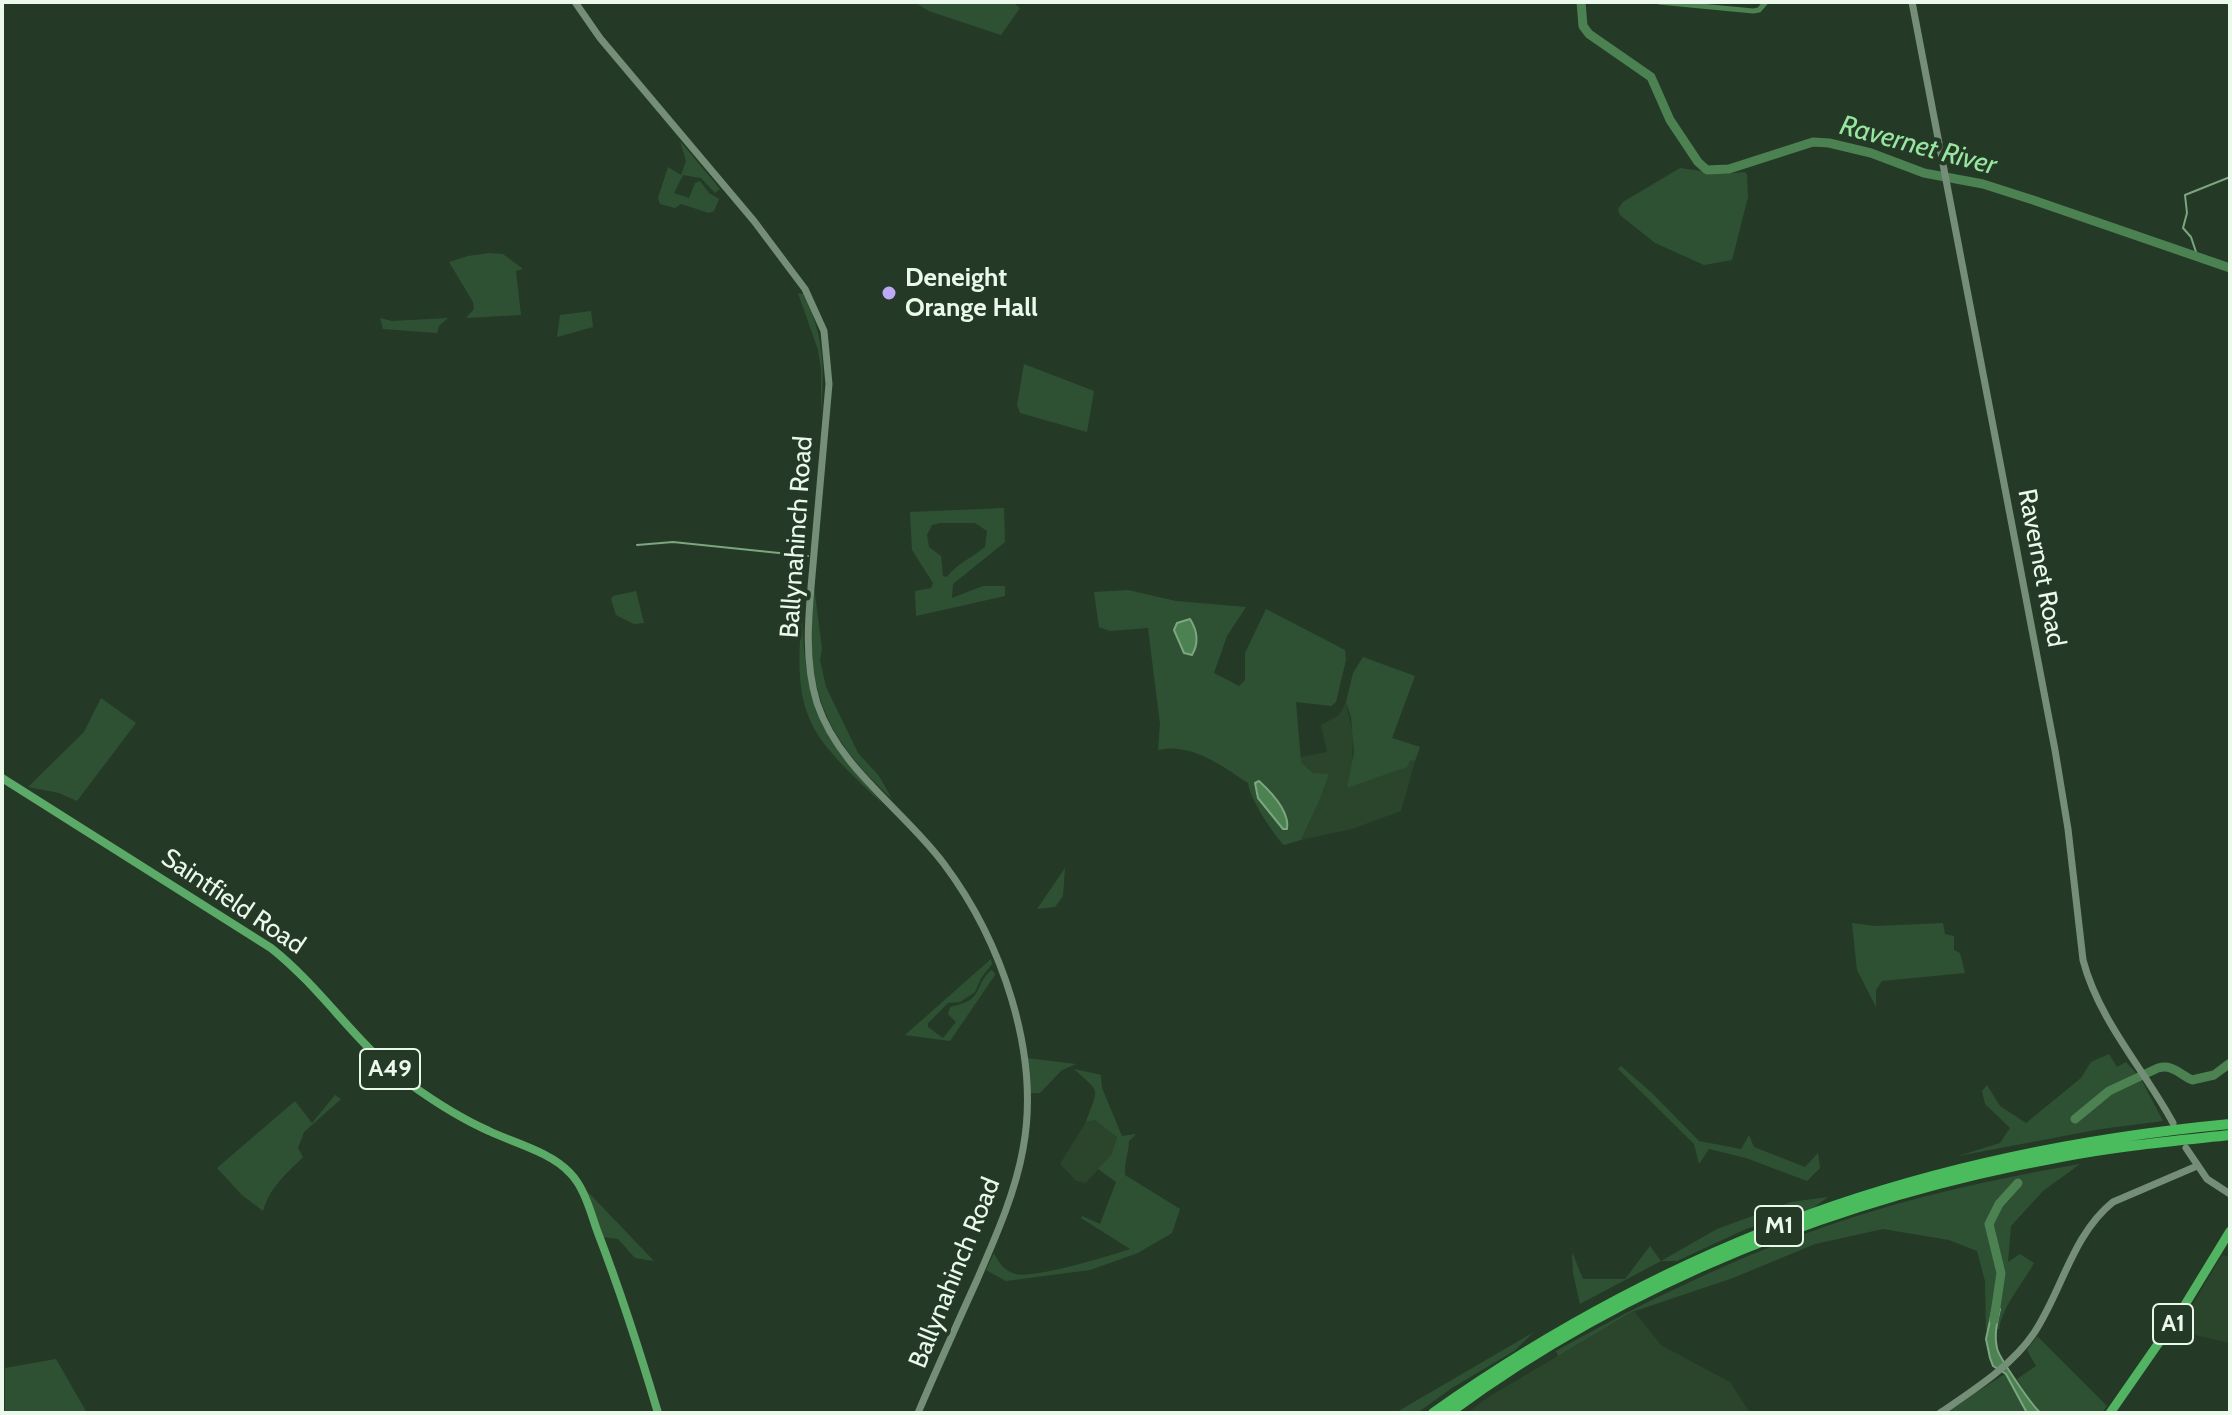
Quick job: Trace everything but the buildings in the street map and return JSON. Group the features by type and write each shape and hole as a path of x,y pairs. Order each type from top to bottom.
{"highway":[{"name":"M1","path":"1433,1413 1520,1355 1618,1297 1718,1250 1783,1224 1876,1191 1993,1160 2072,1144 2162,1137 2230,1124"},
{"name":"M1","path":"2192,1133 2230,1135"},
{"name":"M1","path":"1449,1413 1604,1315 1691,1272 1788,1232 1894,1196 1969,1176 2162,1137"},
{"name":"A1","path":"2110,1413 2183,1308 2230,1231"}],"main road":[{"name":"Saintfield Road","path":"2,778 271,948 301,974 375,1056 410,1084 467,1120 550,1158 570,1172 578,1183 606,1256 637,1341 658,1413"}],"street":[{"name":"Ballynahinch Road","path":"575,2 600,38 778,251 805,289 817,313 827,346 829,384 807,631 810,672 816,698 842,751 931,846 967,898 1000,967 1018,1028 1026,1094 1025,1131 1019,1168 986,1259 918,1413"},
{"name":"Ravernet Road","path":"1912,2 2055,750 2072,857 2083,960 2102,1007 2173,1123"},
{"path":"2186,1148 2207,1179 2230,1194"},
{"path":"1940,1413 1993,1374 2025,1345 2042,1320 2078,1246 2097,1216 2113,1202 2197,1166"}],"shaded area":[{"path":"914,2 1013,2 1020,8 1001,35 929,11"},
{"path":"680,141 720,189 715,193 701,178 683,175 674,193 689,198 695,183 700,181 709,193 719,199 714,211 709,213 681,204 675,208 660,204 658,198 668,167 681,175 686,161"},
{"path":"1680,168 1721,174 1745,172 1747,175 1748,197 1732,260 1704,265 1655,243 1620,215 1618,209 1623,202"},
{"path":"489,253 503,254 523,269 516,271 521,315 466,318 474,309 473,302 449,262"},
{"path":"798,293 803,294 820,340 823,370 821,418 818,350"},
{"path":"591,311 593,327 557,337 560,315"},
{"path":"380,318 392,321 448,318 439,326 437,333 383,329"},
{"path":"1024,364 1094,391 1087,432 1020,413 1017,405"},
{"path":"1004,508 1005,542 953,584 952,598 983,586 1005,586 1005,596 916,616 915,591 931,588 933,583 912,550 910,512","holes":["975,523 987,531 985,547 947,577 943,576 941,556 929,547 927,535 932,525"]},
{"path":"814,586 822,649 820,660 826,687 858,753 879,776 892,799 847,750 832,727 822,703 812,651"},
{"path":"1128,590 1176,601 1246,607 1227,636 1214,673 1239,686 1245,680 1245,653 1266,609 1345,650 1346,660 1336,702 1331,706 1296,702 1301,762 1313,773 1329,774 1301,840 1284,845 1262,815 1248,783 1228,770 1194,752 1170,748 1158,750 1160,724 1148,628 1110,631 1099,627 1094,592"},
{"path":"636,591 644,623 634,624 616,615 611,599"},
{"path":"802,614 808,675 821,719 846,759 884,805 839,761 812,723 804,703 800,679"},
{"path":"1190,619 1196,637 1192,655 1184,653 1174,630 1177,623"},
{"path":"1363,657 1415,676 1392,738 1420,747 1415,761 1410,760 1407,767 1347,788 1354,752 1351,717 1346,702 1353,673"},
{"path":"101,698 136,723 77,801 59,793 28,787 84,732"},
{"path":"1346,702 1353,735 1352,771 1410,759 1415,761 1401,811 1352,829 1301,840 1328,775 1313,773 1300,757 1327,752 1321,725 1339,715"},
{"path":"1259,781 1283,809 1287,829 1283,829 1258,798 1255,783"},
{"path":"1065,868 1063,896 1055,907 1037,909"},
{"path":"1852,923 1875,926 1943,923 1945,934 1954,936 1954,950 1960,953 1965,973 1882,981 1876,990 1876,1007 1857,970"},
{"path":"991,959 992,964 975,992 960,1002 948,1003 928,1023 928,1027 943,1038 956,1022 948,1014 950,1007 969,1001 991,970 994,972 995,975 950,1041 905,1035"},
{"path":"2109,1054 2117,1067 2126,1062 2136,1073 2098,1094 2103,1098 2142,1081 2163,1121 2101,1129 1958,1156 2000,1143 2010,1128 1985,1104 1982,1091 1987,1085 2000,1106 2026,1123 2081,1078 2091,1062"},
{"path":"1026,1058 1076,1064 1062,1070 1040,1093 1029,1093"},
{"path":"1621,1066 1699,1141 1741,1149 1749,1135 1754,1147 1805,1167 1818,1153 1820,1168 1807,1181 1746,1158 1709,1149 1699,1164 1694,1144 1618,1069"},
{"path":"1074,1069 1101,1075 1102,1088 1122,1136 1136,1134 1129,1141 1125,1175 1180,1209 1172,1233 1138,1253 1090,1270 1006,1281 986,1270 994,1253 1008,1271 1025,1275 1072,1266 1130,1249 1081,1218 1100,1224 1116,1182 1098,1169 1111,1155 1117,1137 1095,1120 1086,1122 1095,1091"},
{"path":"335,1095 341,1099 304,1132 298,1148 303,1157 274,1188 263,1211 242,1195 217,1168 295,1101 312,1123"},
{"path":"1095,1120 1117,1136 1111,1155 1086,1183 1076,1181 1060,1164 1086,1122"},
{"path":"2080,1164 2043,1191 2011,1226 2008,1262 2020,1254 2034,1263 2009,1303 1999,1329 1986,1330 1985,1281 1977,1251 1949,1240 1883,1229 1815,1244 1733,1278 1632,1312 1558,1356 1556,1351 1677,1288 1804,1234 1937,1193"},
{"path":"588,1192 654,1261 635,1258 618,1239 603,1237"},
{"path":"1828,1197 1813,1208 1746,1229 1677,1261 1661,1261 1717,1229 1791,1202"},
{"path":"1650,1246 1661,1261 1580,1304 1572,1252 1583,1279 1625,1279"},
{"path":"2222,1255 2230,1257 2230,1343 2177,1331"},
{"path":"1993,1307 2000,1309 1996,1333 1999,1353 2024,1393 2041,1413 2027,1413 2006,1374 1993,1366 1986,1339"},
{"path":"1634,1311 1661,1345 1730,1382 1750,1413 1467,1413 1490,1396"},
{"path":"1534,1332 1514,1351 1417,1413 1395,1413"},
{"path":"2037,1336 2107,1406 2102,1413 2037,1411 2017,1379 2036,1366 2027,1350"},
{"path":"56,1359 87,1413 5,1413 5,1368"},
{"path":"2005,1374 2028,1413 1944,1413"}],"waterway":[{"name":"Ravernet River","path":"1581,2 1583,26 1589,34 1651,77 1670,120 1698,162 1707,170 1729,169 1813,142 1829,143 1871,153 1924,173 1983,184 2230,268"},
{"path":"1659,2 1753,11 1759,10 1766,2"},
{"path":"2228,2 2230,9"},
{"path":"2198,258 2191,237 2183,228 2187,213 2185,195 2230,177"},
{"path":"637,545 673,542 808,556"},
{"name":"Ravernet River","path":"2075,1119 2109,1091 2158,1068 2172,1068 2192,1080 2214,1075 2230,1063"},
{"name":"Ravernet River","path":"1994,1320 2001,1273 1989,1224 1999,1204 2018,1183"}],"place":[{"name":"Deneight Orange Hall","path":"889,293"}]}
